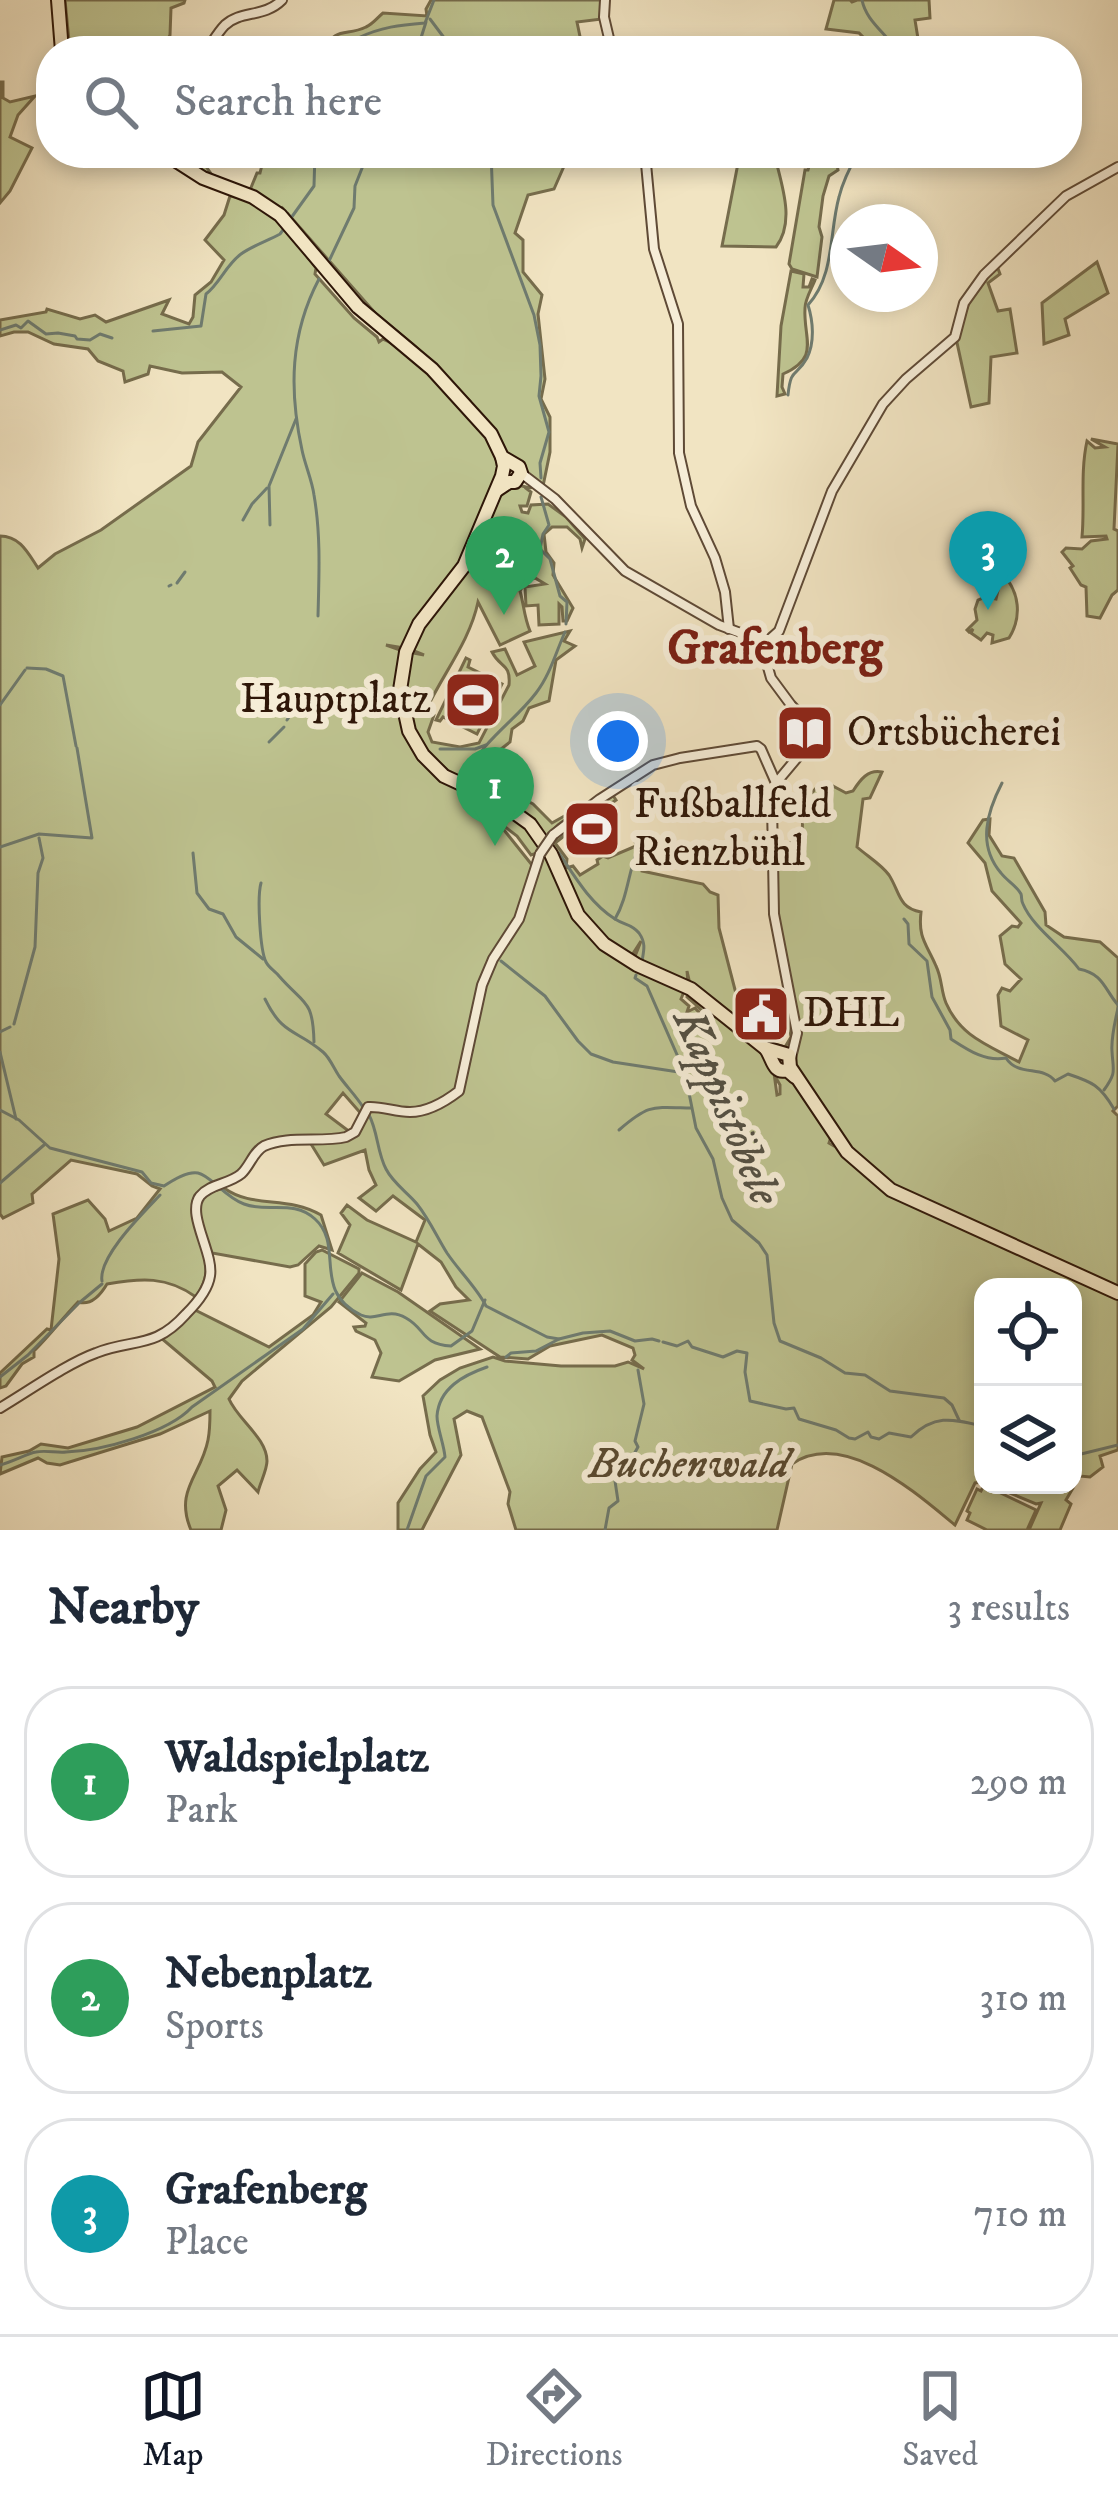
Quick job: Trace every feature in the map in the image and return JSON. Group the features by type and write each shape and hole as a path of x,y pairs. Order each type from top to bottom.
{"main road":[{"path":"58,0 61,36"},
{"path":"187,168 253,197 280,215 358,307 465,404 491,434 512,472 496,491 464,566 419,624 406,652 400,690 409,731 423,755 445,776 511,808 530,824 551,854 578,915 604,944 630,962 687,986 785,1060 847,1152 891,1190 1118,1293"}],"street":[{"path":"217,36 233,19 269,11 282,0"},
{"path":"604,0 609,36"},
{"path":"762,646 779,631 826,506 883,404 957,333 964,303 984,275 1066,196 1118,167"},
{"path":"647,168 655,249 680,340 679,453 691,506 725,592 729,629"},
{"path":"512,472 555,499 625,571 754,638 762,646 772,680 815,730 776,783 772,804 773,905 797,1033 785,1060"},
{"path":"0,1408 91,1354 146,1343 187,1314 211,1273 196,1208 201,1195 239,1175 264,1146 346,1138 355,1132 368,1107 412,1113 459,1091 482,985 523,910 540,854 553,835 653,765 680,758 760,747 776,783"}],"green space":[{"path":"65,0 185,0 171,8 170,36 69,36"},
{"path":"431,0 603,0 602,19 577,22 580,36 336,36 366,27 383,13 427,16"},
{"path":"834,0 929,0 930,18 915,20 918,36 862,36 826,29"},
{"path":"0,82 3,98 10,102 35,96 18,115 10,137 32,148 0,203"},
{"path":"197,168 207,168 212,175 250,190 261,168 563,168 554,189 528,195 515,233 523,240 523,272 542,295 538,314 545,379 541,399 550,417 543,486 510,460 470,401 376,314 281,211 283,207 279,210"},
{"path":"737,168 778,168 786,214 776,247 722,246"},
{"path":"808,170 838,170 829,176 823,196 817,277 789,264"},
{"name":"Buchenwald","path":"230,196 269,214 354,318 379,342 383,339 394,345 423,369 469,415 493,448 497,475 468,553 404,648 386,645 403,651 398,672 418,754 509,811 542,843 531,855 496,820 532,865 528,889 546,851 587,932 685,989 681,999 689,1006 687,1012 695,1008 705,1019 697,1026 690,1023 695,1027 706,1023 708,1027 708,1022 687,997 688,991 758,1046 774,1073 777,1095 776,1078 790,1077 831,1137 829,1143 834,1146 842,1140 796,1072 794,1059 801,1034 778,928 775,844 802,842 803,803 816,788 823,791 829,784 846,793 869,774 882,772 870,798 863,799 857,847 886,871 904,903 921,912 922,934 946,1003 959,1024 986,1045 1019,1062 1028,1040 1001,1026 998,995 1021,979 1005,964 1000,936 1021,923 992,891 985,863 968,843 983,820 990,819 989,835 1002,856 1014,858 1045,912 1046,925 1064,937 1100,942 1118,958 1118,1106 1113,1111 1118,1116 1118,1450 1100,1456 1103,1467 1090,1477 1082,1476 1082,1278 974,1278 974,1485 955,1525 879,1469 834,1454 812,1455 792,1464 777,1530 516,1530 508,1504 510,1492 482,1417 467,1411 454,1419 461,1455 422,1530 398,1530 398,1503 436,1452 423,1396 440,1380 493,1357 561,1366 628,1362 644,1369 632,1360 633,1348 602,1335 550,1346 528,1359 500,1357 430,1311 440,1304 469,1300 441,1262 418,1244 401,1290 338,1253 350,1225 341,1213 347,1205 367,1220 416,1242 425,1220 393,1196 376,1211 359,1198 376,1185 365,1150 324,1165 311,1144 349,1139 364,1117 343,1093 326,1114 350,1132 270,1142 234,1175 195,1195 192,1207 206,1269 196,1297 153,1280 107,1284 95,1299 78,1302 34,1351 34,1357 0,1388 0,1373 51,1330 59,1259 53,1214 88,1200 109,1231 137,1218 160,1189 137,1174 71,1160 32,1194 33,1203 3,1218 0,1214 0,536 18,542 38,568 101,530 191,466 198,442 241,387 222,372 182,373 150,366 148,374 125,382 123,371 98,361 88,349 54,344 28,332 0,336 0,320 47,309 80,319 95,315 106,322 169,300 162,314 189,324 195,295 211,282 224,260 205,240 224,215"},
{"path":"1097,262 1108,293 1065,319 1069,335 1044,344 1042,303"},
{"path":"997,266 1000,274 988,283 998,311 1010,309 1017,353 991,357 989,403 971,407 956,338 973,292"},
{"path":"791,271 804,274 803,287 815,280 805,305 806,354 783,374 785,394 777,396 781,326"},
{"path":"1091,439 1118,444 1114,529 1118,531 1118,590 1100,618 1087,616 1086,587 1062,552 1107,539 1082,537 1087,441 1095,448 1105,447"},
{"path":"518,485 531,492 527,506 520,506 522,512 528,513 531,505 548,504 585,539 582,548 580,539 567,527 552,527 544,534 553,575 573,608 563,621 559,604 559,624 539,625 538,605 526,606 525,587 545,584 535,578 526,581 520,591 530,631 500,645 478,602 463,642 428,706 434,715 428,732 432,742 460,747 479,743 509,685 507,669 492,652 505,649 517,675 535,666 524,642 570,631 564,641 575,646 556,660 549,701 529,708 512,729 510,742 496,753 496,766 479,774 486,785 519,779 522,798 552,823 591,801 545,838 459,781 420,745 404,704 408,652 424,655 409,649 453,589 498,495"},
{"path":"1002,573 1016,596 1017,613 1009,638 992,643 993,635 987,633 981,640 971,633 973,629 967,630 977,620 978,600 996,599"},
{"name":"Hauptplatz","path":"466,658 468,667 502,684 477,734 443,717 436,720"},
{"path":"612,794 616,800 599,812 609,827 584,845 573,829 555,843 567,859 566,868 573,866 580,875 603,856 636,846 641,838 642,871 703,884 718,895 719,928 740,1009 771,1043 785,1047 791,1037 786,1004 794,1031 791,1048 779,1052 690,984 687,971 688,983 634,959 641,941 632,955 616,948 590,924 550,845 562,830"},
{"path":"224,1188 321,1215 332,1250 319,1246 290,1267 212,1253 198,1207 205,1195"},
{"path":"322,1250 359,1273 331,1307 242,1381 229,1399 262,1445 267,1461 258,1492 237,1470 218,1486 226,1510 221,1530 191,1530 187,1516 187,1493 205,1453 210,1411 160,1434 60,1465 38,1458 0,1474 2,1457 41,1444 68,1448 137,1427 215,1387 161,1338 193,1309 269,1347 313,1315 321,1302 305,1296 305,1264"},
{"path":"362,1273 480,1349 435,1360 399,1381 372,1377 381,1353 375,1340 354,1327 366,1323 339,1302"},
{"path":"975,1494 1003,1494 1036,1510 1027,1530 987,1530 967,1520"},
{"path":"1012,1494 1070,1494 1066,1500 1071,1504 1060,1530 1029,1530 1041,1503"}],"waterway":[{"path":"362,36 425,23 434,0"},
{"path":"862,0 884,36"},
{"path":"430,19 443,36"},
{"path":"422,36 426,22"},
{"path":"291,218 314,186 315,168"},
{"path":"329,261 354,208 362,168"},
{"path":"492,168 493,205 534,315 540,345 539,396 549,432 541,478"},
{"path":"788,395 792,376 810,352 808,305 823,281 839,197 850,168"},
{"path":"153,331 201,326 206,294 231,263 283,230"},
{"path":"318,616 316,510 298,428 294,384 297,341 319,279"},
{"path":"0,330 21,328 28,321 46,334 112,338"},
{"path":"270,525 269,486 296,419"},
{"path":"243,520 267,488"},
{"path":"541,497 549,525 540,549 550,559 560,596 567,602 566,624"},
{"path":"177,583 185,572"},
{"path":"468,773 541,686 565,632"},
{"path":"27,668 63,676 76,746"},
{"path":"0,705 25,670"},
{"path":"287,720 291,714"},
{"path":"269,742 284,727"},
{"path":"440,749 486,745"},
{"path":"0,847 39,834 92,838 77,748"},
{"path":"1002,783 987,828 994,862 1019,891 1034,921 1079,969 1099,978 1118,1005"},
{"path":"14,1024 35,947 38,873 43,858 39,838"},
{"name":"Kappistöbele","path":"615,919 638,849"},
{"path":"193,853 197,893 263,959"},
{"name":"Kappistöbele","path":"559,853 598,905 639,933 644,943 642,961"},
{"path":"261,883 264,956 309,1009 314,1042"},
{"path":"904,919 909,944 927,961 932,997 951,1039 977,1054 1006,1058 1055,1081 1068,1074 1083,1079 1100,1089 1114,1109"},
{"path":"501,961 545,996 591,1054 685,1073"},
{"name":"Kappistöbele","path":"636,975 647,986 685,1073 696,1128 713,1159 732,1220 767,1255 780,1341 845,1373 865,1375 890,1391 944,1398 959,1420"},
{"path":"265,999 284,1026 325,1054 363,1107"},
{"path":"1104,1090 1113,1071 1118,1008"},
{"path":"0,1032 10,1027"},
{"path":"0,1052 16,1119"},
{"path":"619,1130 652,1109 691,1108"},
{"path":"0,1110 50,1148 142,1172 151,1183 164,1186 198,1173 244,1204 307,1213 324,1230 337,1294 361,1315 399,1315 434,1342 451,1346 472,1331 485,1300"},
{"path":"369,1115 389,1174 421,1210 486,1306 547,1337 610,1331 635,1341 659,1341"},
{"path":"0,1183 44,1145"},
{"path":"102,1281 114,1248 160,1195"},
{"path":"0,1377 102,1284"},
{"path":"0,1465 36,1452 115,1444 167,1425 303,1329 333,1294"},
{"path":"506,1357 536,1351 559,1339"},
{"path":"663,1342 677,1346 688,1341 692,1347 723,1357 737,1351 747,1353 750,1401 794,1408 799,1419 849,1438 868,1432 879,1439 889,1433 911,1437 944,1420 974,1424"},
{"path":"407,1530 426,1476 445,1457 437,1416 442,1398 462,1379 487,1367"},
{"path":"605,1530 609,1508 618,1501 615,1481 622,1456 634,1454 638,1447 635,1441 644,1404 638,1370"},
{"path":"1082,1454 1118,1445"}],"place":[{"name":"Grafenberg","path":"988,610"},
{"name":"Nebenplatz","path":"504,615"},
{"name":"Hauptplatz","path":"473,700"},
{"name":"Ortsbücherei","path":"805,733"},
{"name":"Fußballfeld Rienzbühl","path":"592,829"},
{"name":"Waldspielplatz","path":"495,846"},
{"name":"DHL","path":"761,1014"}],"district":[{"name":"Grafenberg","path":"775,649"}]}
